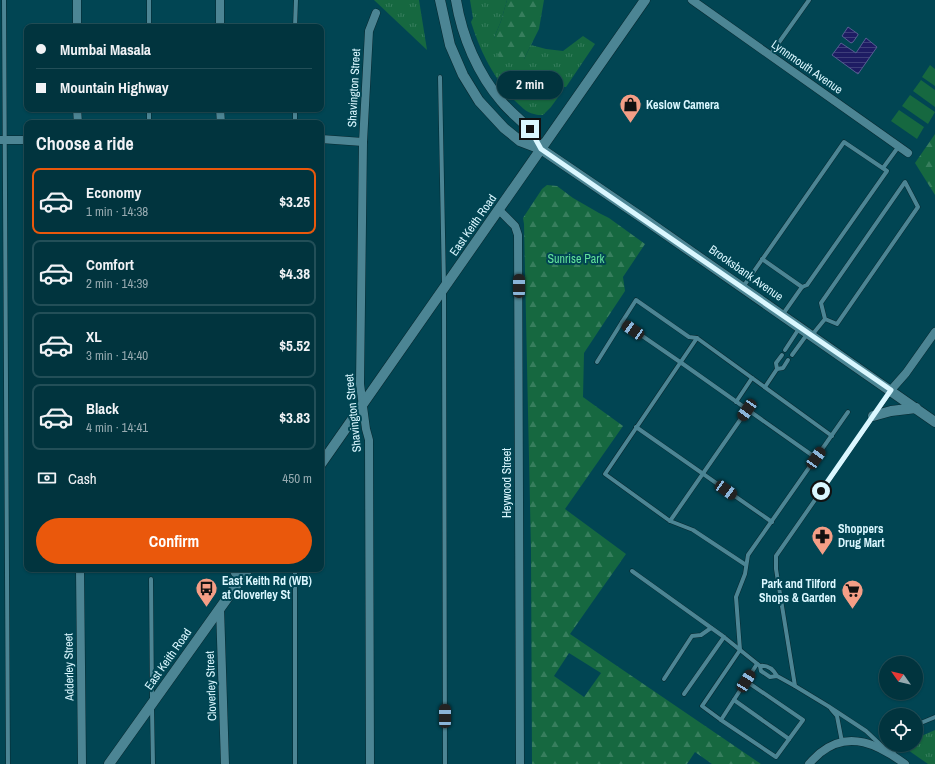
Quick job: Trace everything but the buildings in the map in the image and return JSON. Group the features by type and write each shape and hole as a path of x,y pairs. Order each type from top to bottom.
{"main road":[{"path":"440,0 450,45 463,75 479,100 498,122 520,142 541,149"},
{"path":"456,0 464,35 478,67 502,103 530,129 541,149"},
{"name":"East Keith Road","path":"324,460 645,0"},
{"name":"Brooksbank Avenue","path":"541,149 807,331 935,422"},
{"path":"873,416 891,411 916,408"},
{"name":"East Keith Road","path":"110,764 246,572"}],"street":[{"path":"77,0 77,24"},
{"path":"220,0 220,24"},
{"name":"Lynnmouth Avenue","path":"692,0 908,153"},
{"name":"Shavington Street","path":"370,764 369,440 366,429 360,384 363,142 369,31 376,13"},
{"path":"324,139 363,142"},
{"path":"3,140 24,140"},
{"name":"Heywood Street","path":"499,210 517,229 518,235 520,764"},
{"path":"891,390 906,373 935,332"},
{"name":"Adderley Street","path":"80,572 82,764"},
{"path":"234,572 241,579"},
{"name":"Cloverley Street","path":"220,608 225,764"},
{"path":"809,764 827,748 842,742 853,740 890,753 904,764"}],"lane":[{"path":"4,0 3,140 8,764"},
{"path":"149,0 149,24"},
{"path":"295,24 296,0"},
{"path":"770,55 809,0"},
{"path":"440,77 444,289 445,764"},
{"path":"743,287 844,142 883,168 887,171 807,285 802,287 783,315"},
{"path":"883,168 899,146"},
{"path":"905,182 918,207 837,324 825,319 821,302 905,182"},
{"path":"762,259 802,287"},
{"path":"597,362 636,300 689,337 697,338 832,436"},
{"path":"784,350 807,331 825,319"},
{"path":"622,322 816,458"},
{"path":"792,355 807,331"},
{"path":"697,338 605,474 670,521 694,530 746,565"},
{"path":"765,387 777,368 776,363 782,355"},
{"path":"777,368 783,368 788,360"},
{"path":"736,402 752,378"},
{"path":"795,686 776,569 776,556 891,390"},
{"path":"670,521 747,410"},
{"path":"746,681 803,720 776,757 702,706 740,650 736,597 745,574 748,555 848,412"},
{"path":"636,427 772,522"},
{"path":"0,499 6,499"},
{"path":"632,571 724,637 758,665 761,671 770,677 777,676"},
{"path":"295,572 295,764"},
{"path":"151,579 153,764"},
{"path":"664,679 692,636 701,635 711,628"},
{"path":"684,694 724,637"},
{"path":"758,665 768,666 774,670 777,676 828,706 866,731 881,743 890,753"},
{"path":"721,720 758,665"},
{"path":"734,700 790,739"},
{"path":"828,706 836,716 842,742"},
{"path":"923,722 935,717"}],"green space":[{"path":"374,0 419,0 427,50"},
{"path":"470,0 507,0 494,38 524,59 531,45 563,51 583,36 595,44 566,87 564,87 551,107 543,115 528,112 523,108 506,91 494,73 483,53 471,22 473,18"},
{"path":"507,0 544,0 539,29 524,59 514,61 499,59 494,38"},
{"path":"930,65 935,69 935,86 922,77"},
{"path":"921,80 935,90 935,107 913,91"},
{"path":"910,95 935,112 928,124 902,106"},
{"path":"899,110 924,127 917,139 891,121"},
{"path":"935,134 935,195 915,163"},
{"name":"Sunrise Park","path":"547,185 557,186 573,198 609,218 645,244 623,277 625,291 584,353 583,397 623,426 565,509 626,554 570,634 761,764 712,764 695,752 687,764 532,764 531,551 523,218 542,189","holes":["569,653 601,673 584,697 554,676"]},
{"path":"935,730 935,764 928,764 911,752 923,752 923,735"}],"shaded area":[{"path":"848,27 858,34 851,43 842,36"},
{"path":"866,38 877,47 858,74 832,55 841,43 856,53"}],"place":[{"name":"Keslow Camera","path":"630,124"},
{"name":"Shoppers Drug Mart","path":"823,556"},
{"name":"East Keith Rd (WB) at Cloverley St","path":"207,608"},
{"name":"Park and Tilford Shops & Garden","path":"852,610"}],"route":[{"path":"530,129 541,149 891,390 821,491"}]}
